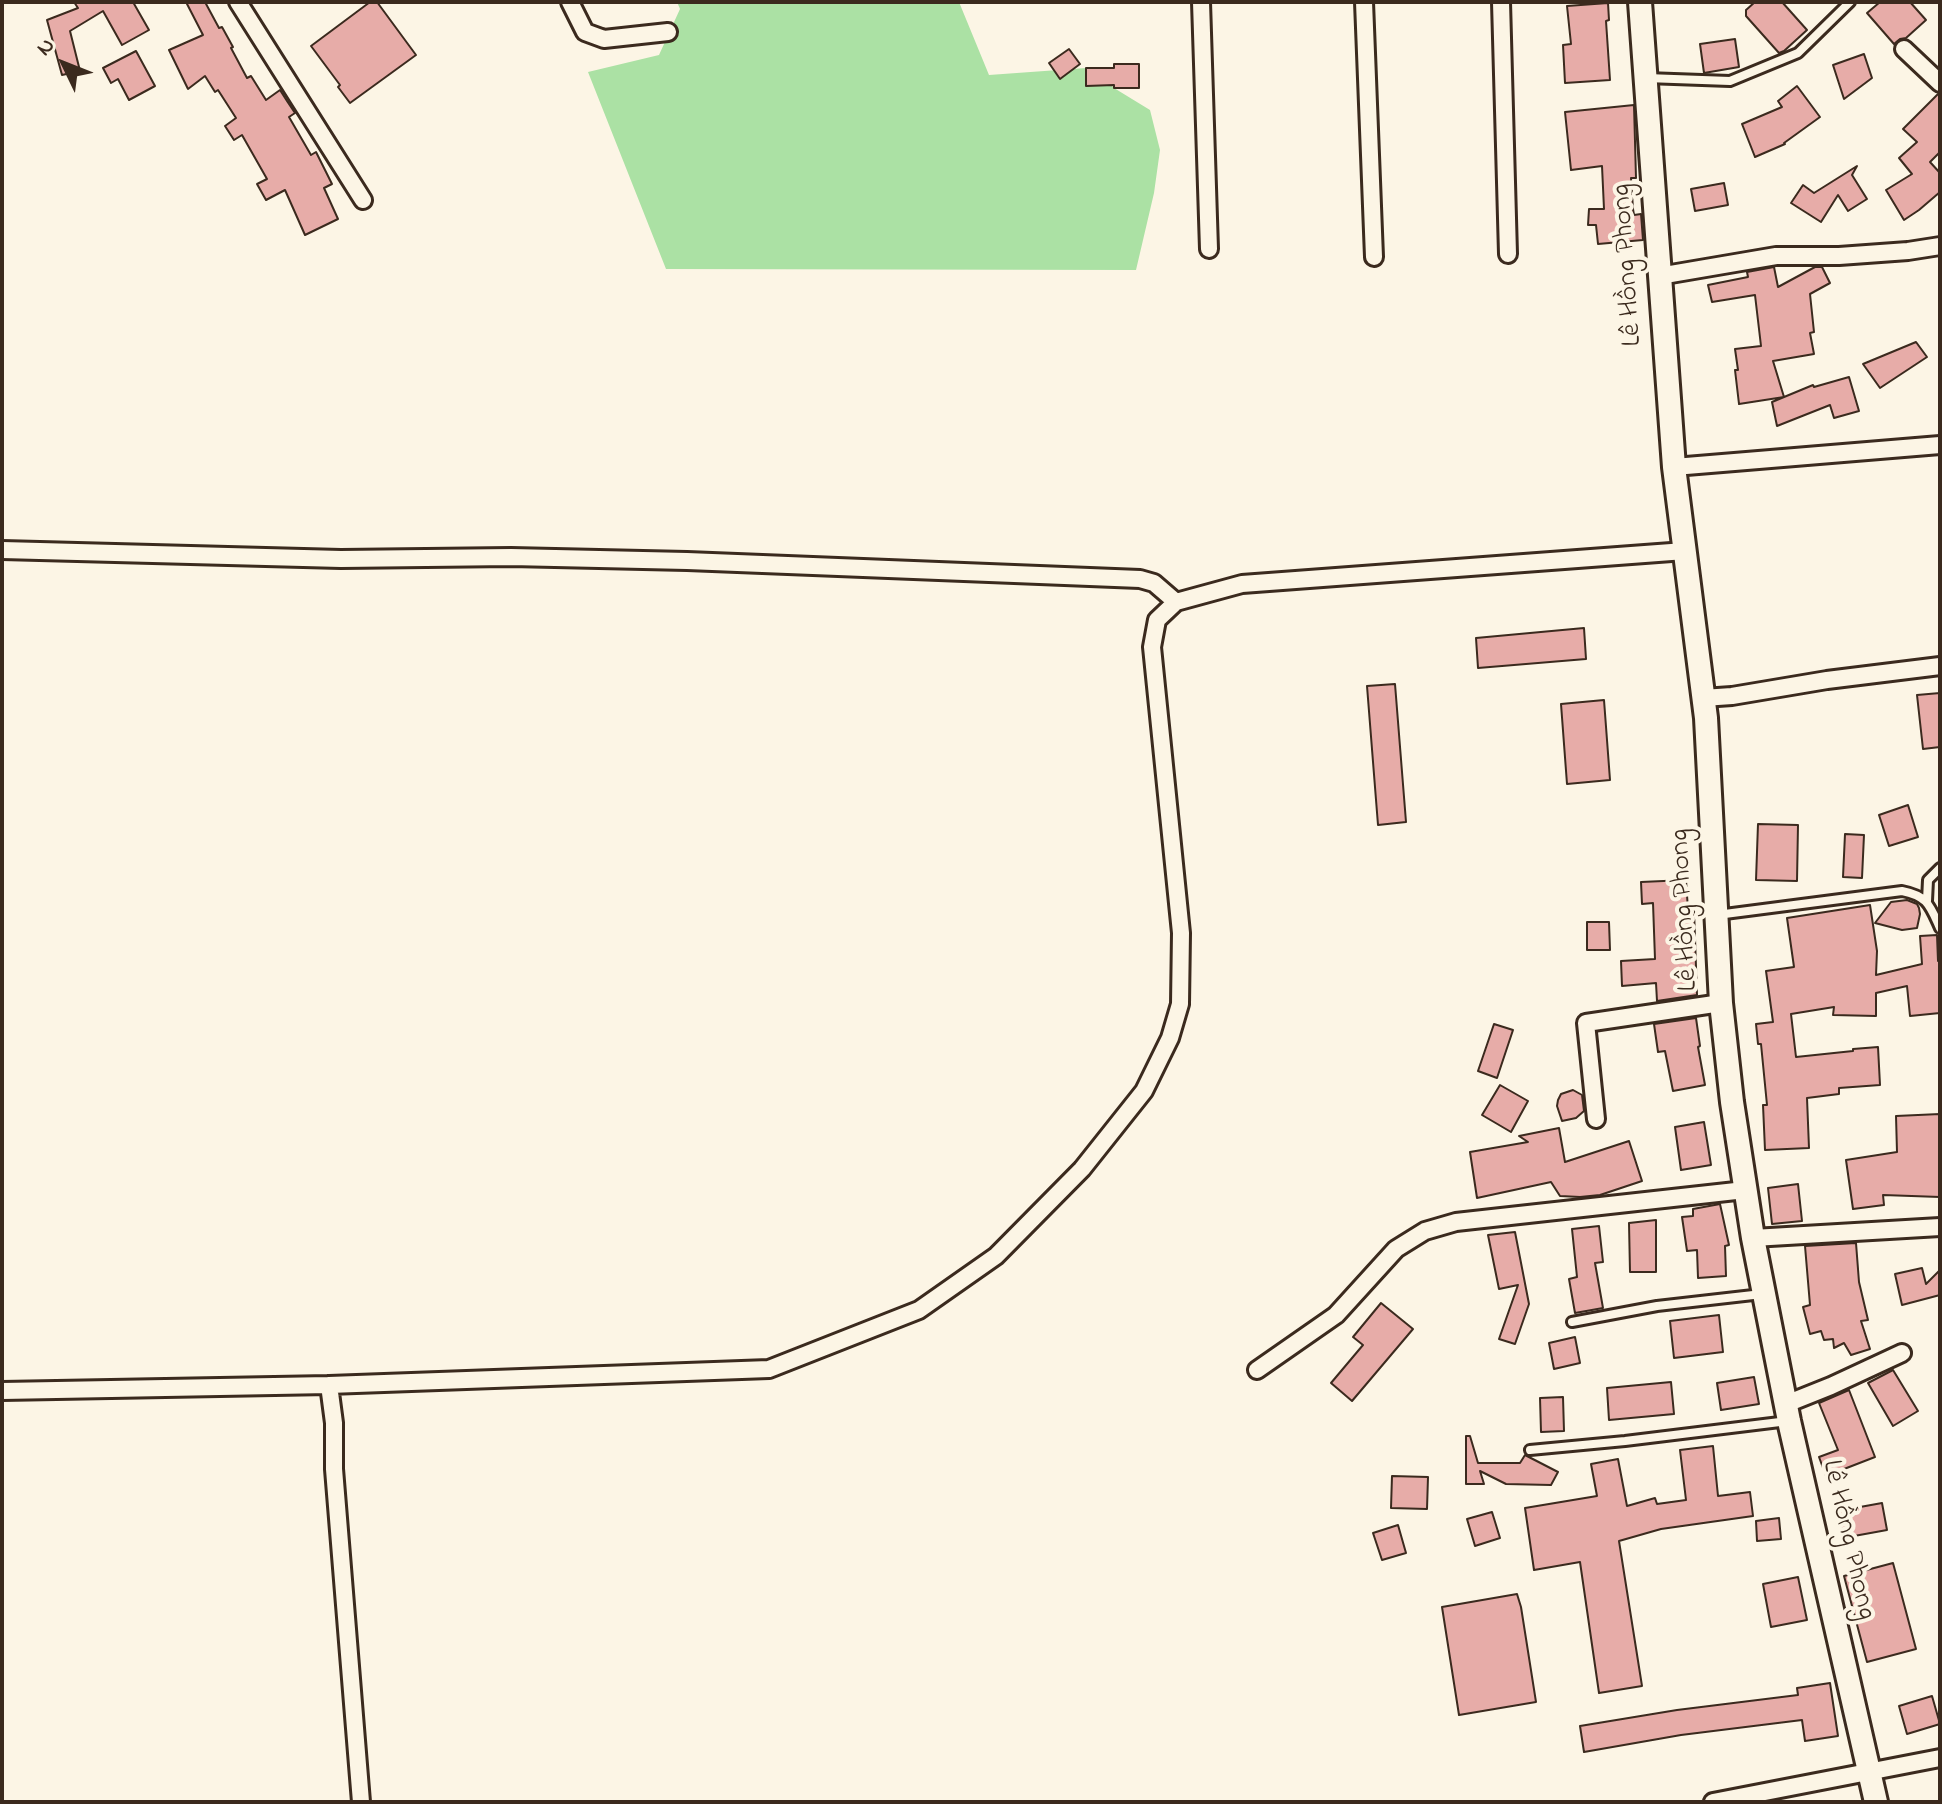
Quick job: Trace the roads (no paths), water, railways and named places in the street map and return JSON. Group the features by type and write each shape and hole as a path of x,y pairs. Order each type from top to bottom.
{"street":[{"path":"238,2 363,200"},
{"path":"570,2 585,32 604,39 668,32"},
{"path":"1201,2 1209,249"},
{"path":"1364,2 1374,257"},
{"path":"1501,2 1508,254"},
{"name":"Lê Hồng Phong","path":"1640,2 1674,467 1706,718 1721,1003 1745,1190 1787,1412 1876,1802"},
{"path":"1904,49 1940,83"},
{"path":"1659,276 1776,256 1839,256 1940,246"},
{"path":"1674,467 1940,445"},
{"path":"2,550 341,559 511,557 687,561 1140,579 1154,583 1176,602"},
{"path":"2,1391 329,1385 769,1369 919,1310 996,1256 1091,1158 1144,1091 1170,1038 1180,1004 1181,933 1152,647 1157,620 1176,602 1242,584 1685,551"},
{"path":"1703,698 1940,666"},
{"path":"1596,1119 1586,1023 1721,1003"},
{"path":"1257,1370 1336,1315 1396,1249 1425,1231 1456,1222 1745,1190"},
{"path":"1753,1238 1940,1227"},
{"path":"1787,1412 1831,1386 1902,1353"},
{"path":"329,1385 361,1802"},
{"path":"1713,1802 1940,1758"}],"lane":[{"path":"1646,78 1730,81 1798,53 1850,2"},
{"path":"1940,868 1928,880 1927,901 1940,928"},
{"path":"1716,915 1902,891 1915,893 1927,901"},
{"path":"1572,1322 1657,1306 1765,1294"},
{"path":"1530,1450 1625,1441 1787,1412"}]}
